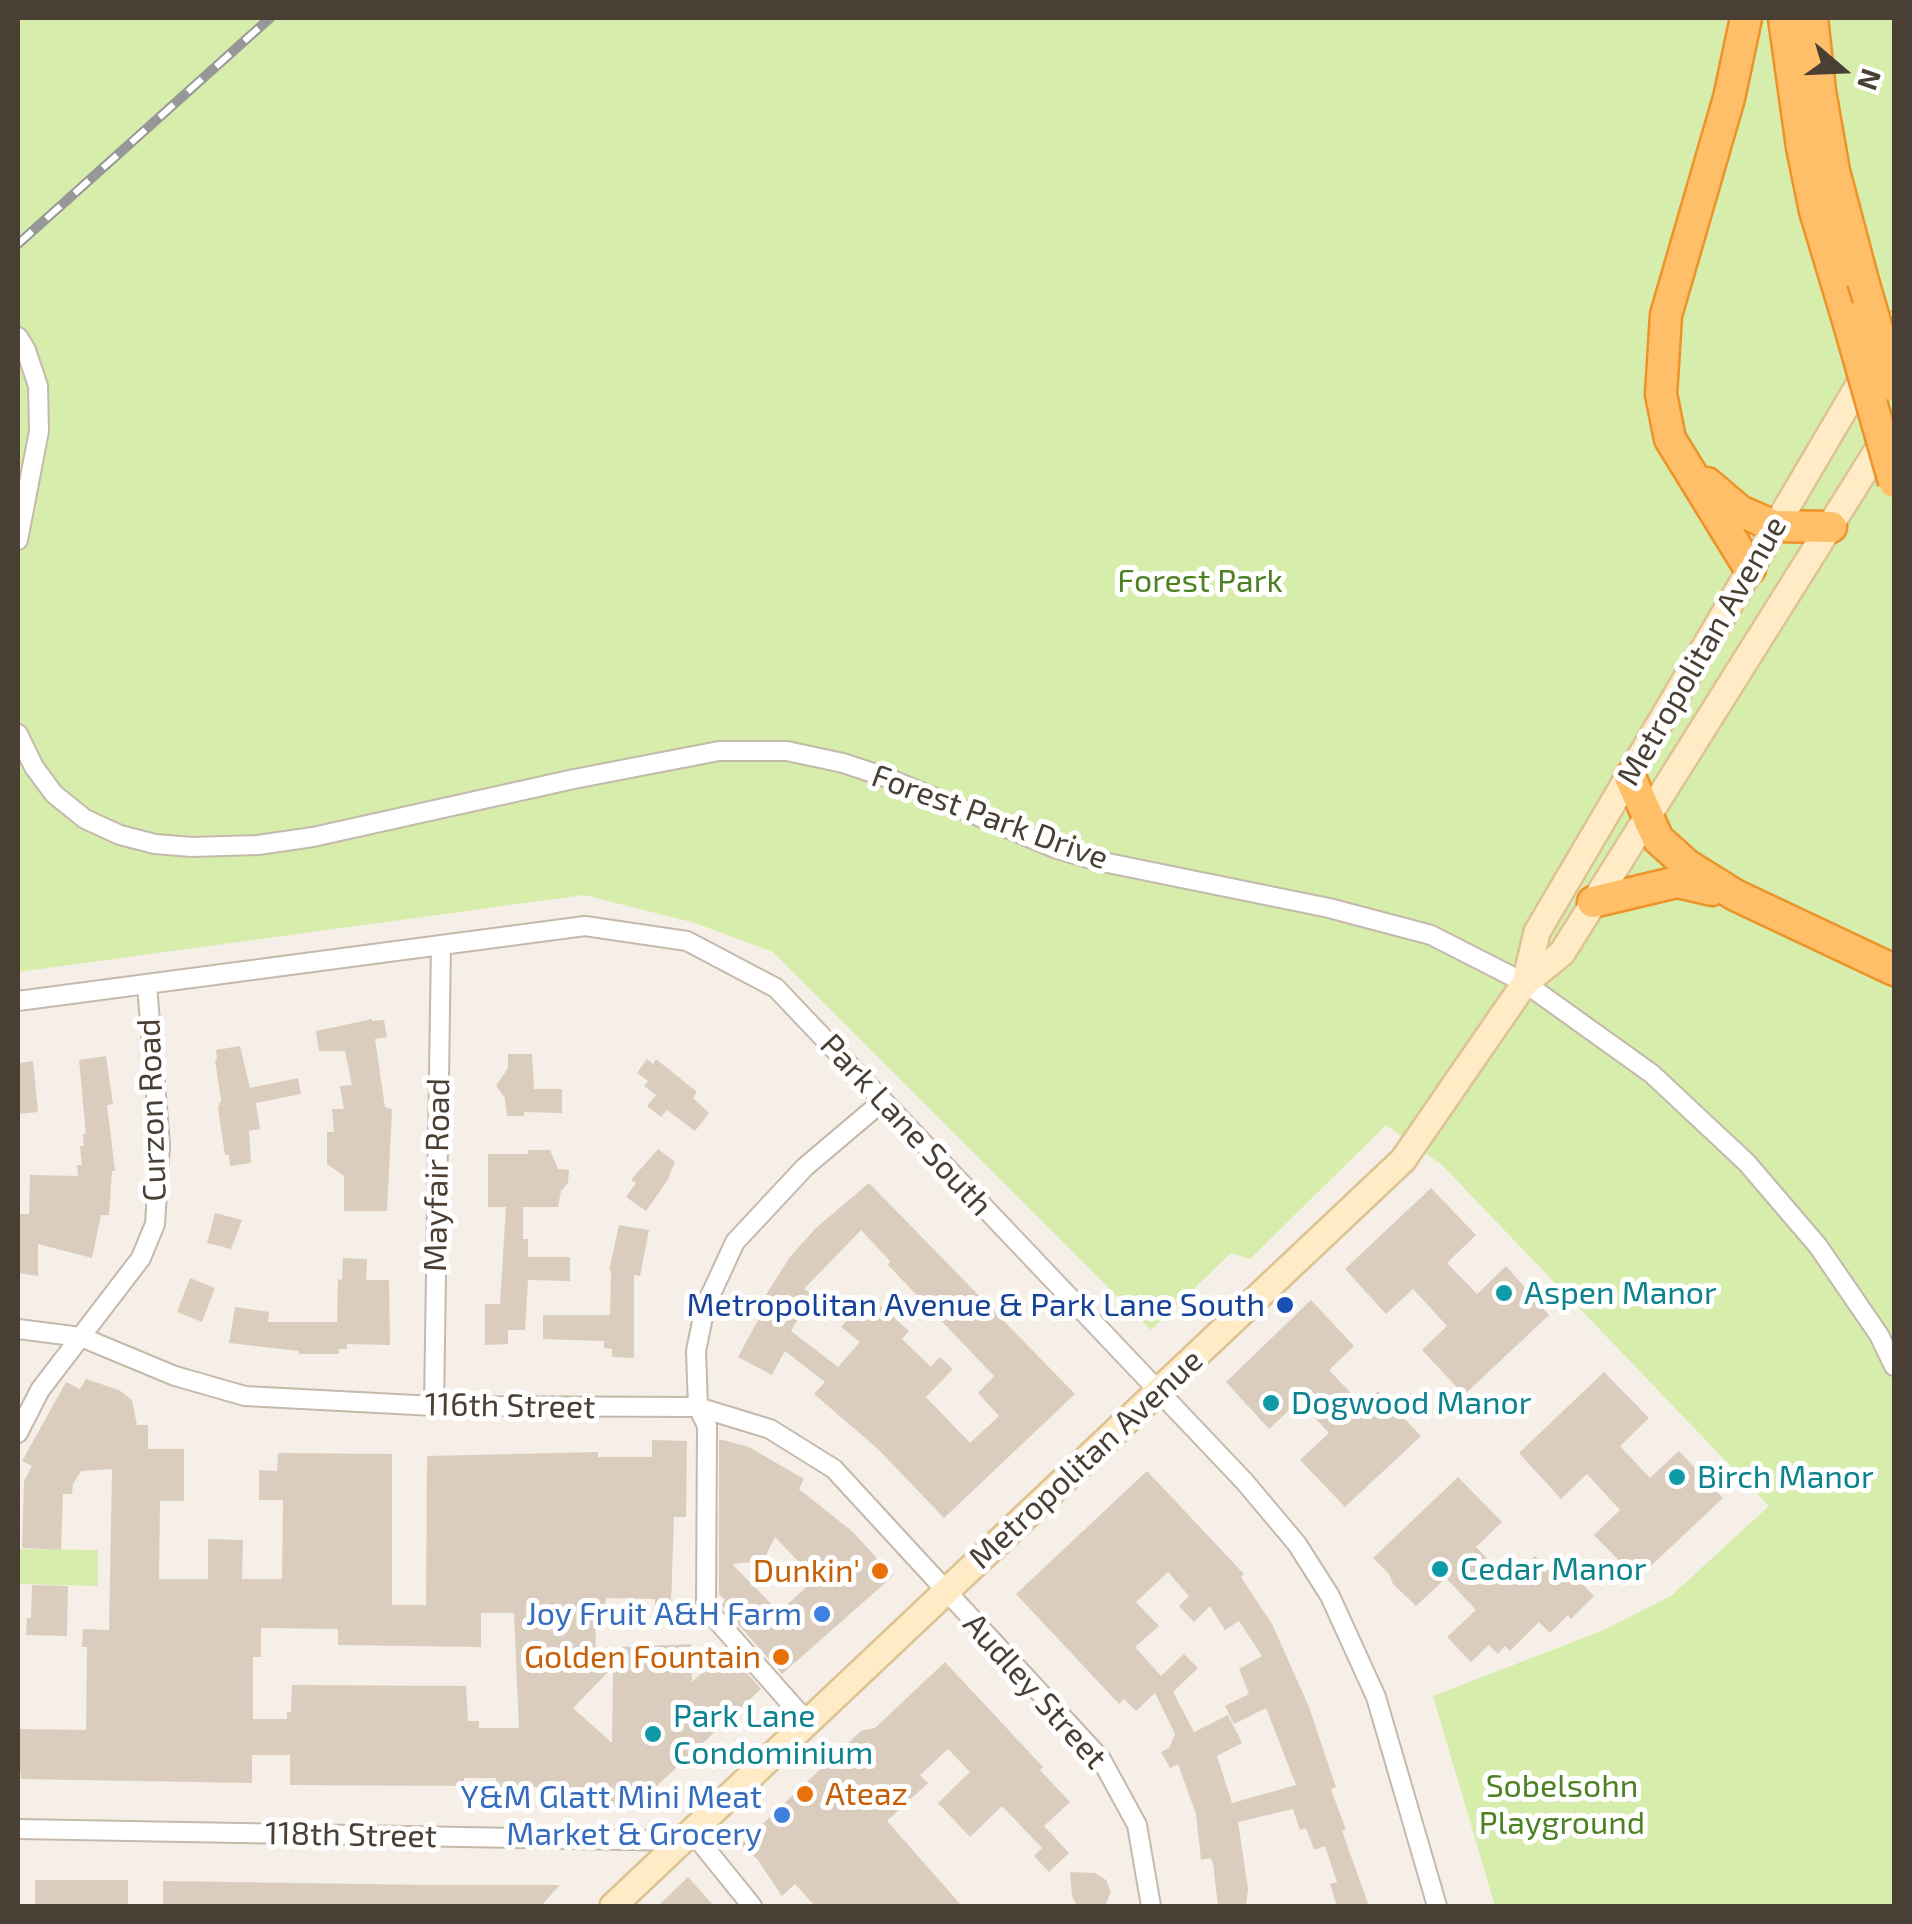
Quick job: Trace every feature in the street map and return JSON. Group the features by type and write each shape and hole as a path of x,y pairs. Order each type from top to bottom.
{"highway":[{"path":"1746,18 1729,98 1671,296 1664,332 1663,412 1670,439 1750,569"},
{"path":"1784,18 1802,147 1816,211 1894,482"},
{"path":"1812,18 1834,171 1894,386"},
{"path":"1686,465 1740,511 1774,526 1831,526"},
{"path":"1630,777 1658,839 1686,865 1735,895 1894,970"},
{"path":"1593,902 1677,882 1735,895"}],"main road":[{"name":"Metropolitan Avenue","path":"1525,983 1537,932 1894,325"},
{"name":"Metropolitan Avenue","path":"613,1906 1403,1160 1525,983 1562,953 1894,424"}],"street":[{"path":"18,336 38,386 39,431 18,540"},
{"name":"Forest Park Drive","path":"18,734 34,767 54,794 85,819 120,835 155,844 192,846 258,846 313,837 574,778 718,751 787,751 842,763 884,778 1070,853 1329,908 1431,935 1525,983 1652,1074 1747,1163 1818,1246 1879,1336 1894,1366"},
{"name":"Park Lane South","path":"18,1001 585,926 686,941 776,988 1244,1481 1297,1544 1330,1596 1376,1696 1437,1906"},
{"name":"Mayfair Road","path":"434,1406 440,944"},
{"name":"Curzon Road","path":"18,1433 40,1390 141,1258 155,1224 160,1145 147,985"},
{"path":"808,1723 706,1608 707,1426 698,1406 696,1352 705,1307 735,1242 805,1167 884,1101"},
{"name":"116th Street","path":"18,1328 81,1337 175,1376 245,1396 434,1406 698,1406 770,1429 834,1469 946,1592"},
{"name":"Audley Street","path":"946,1592 1102,1759 1138,1824 1151,1906"},
{"name":"118th Street","path":"18,1829 688,1837"},
{"path":"688,1837 752,1906"}],"green space":[{"name":"Forest Park","path":"18,18 1894,18 1894,1906 1495,1906 1433,1696 1604,1630 1671,1596 1769,1506 1442,1165 1386,1125 1250,1259 1231,1253 1151,1330 773,952 695,923 584,895 18,972"},
{"path":"18,1549 98,1550 98,1586 18,1584"}],"building":[{"path":"384,1020 387,1037 375,1039 385,1107 392,1109 387,1211 344,1211 344,1176 327,1164 327,1132 334,1132 332,1109 344,1109 340,1086 352,1085 345,1051 319,1051 316,1031"},
{"path":"240,1046 250,1088 298,1078 301,1094 256,1103 260,1129 249,1131 251,1163 230,1166 218,1108 221,1100 215,1060 216,1050"},
{"path":"508,1054 532,1054 534,1089 562,1089 562,1113 524,1112 524,1116 507,1116 505,1098 496,1086 508,1068"},
{"path":"106,1056 113,1104 107,1105 115,1171 109,1215 101,1215 92,1258 38,1244 38,1276 18,1273 18,1214 29,1214 30,1175 78,1176 77,1165 82,1165 80,1146 84,1146 86,1134 79,1060"},
{"path":"647,1059 653,1064 656,1059 697,1092 693,1098 709,1113 695,1131 667,1110 661,1117 647,1106 656,1095 644,1086 648,1081 637,1073"},
{"path":"33,1061 38,1112 18,1114 18,1063"},
{"path":"658,1149 675,1162 646,1211 626,1197 636,1183 631,1180"},
{"path":"528,1150 550,1150 558,1169 569,1170 558,1207 523,1207 523,1239 528,1239 528,1257 570,1257 570,1281 528,1280 525,1330 508,1330 508,1344 485,1345 485,1304 500,1304 506,1207 488,1207 488,1154 528,1154"},
{"path":"869,1183 1075,1394 944,1518 878,1449 814,1394 825,1382 785,1351 772,1375 738,1357 765,1307 760,1304 790,1257 816,1228","holes":["861,1230 890,1261 888,1265 994,1376 978,1393 999,1416 970,1443 926,1397 953,1369 940,1357 931,1367 902,1339 909,1331 868,1295 841,1327 860,1342 838,1367 791,1331 813,1295 804,1289"]},
{"name":"Aspen Manor","path":"1431,1188 1476,1235 1447,1263 1477,1294 1506,1266 1549,1315 1464,1395 1422,1350 1447,1326 1413,1289 1386,1314 1345,1269"},
{"path":"215,1213 242,1220 231,1249 207,1243"},
{"path":"619,1225 649,1230 640,1276 634,1275 634,1358 612,1357 612,1349 604,1348 604,1341 543,1339 543,1315 610,1315 609,1271"},
{"path":"343,1258 367,1259 366,1280 389,1280 390,1345 347,1344 347,1349 339,1349 339,1354 299,1354 229,1343 235,1307 269,1312 268,1322 337,1322 338,1279 342,1280"},
{"path":"190,1278 215,1288 202,1322 177,1312"},
{"name":"Dogwood Manor","path":"1311,1300 1354,1346 1329,1370 1363,1406 1378,1391 1421,1436 1345,1507 1300,1460 1329,1433 1299,1401 1269,1429 1226,1382"},
{"name":"Birch Manor","path":"1604,1372 1649,1418 1620,1446 1650,1478 1679,1451 1723,1498 1637,1579 1594,1535 1620,1510 1587,1474 1561,1499 1519,1453"},
{"path":"86,1379 119,1390 132,1400 137,1425 148,1425 148,1449 184,1449 184,1501 160,1501 159,1579 208,1579 208,1539 243,1540 242,1579 282,1579 283,1500 259,1500 259,1470 277,1471 278,1453 392,1454 392,1605 426,1605 427,1456 598,1452 598,1457 652,1457 652,1440 687,1441 686,1517 674,1517 671,1605 655,1605 655,1599 606,1598 605,1613 595,1613 596,1648 691,1644 692,1682 727,1650 761,1689 634,1807 611,1807 611,1788 496,1787 496,1778 464,1778 464,1786 290,1785 290,1755 252,1755 252,1783 21,1779 18,1729 86,1730 87,1647 82,1647 83,1629 109,1630 112,1469 81,1471 72,1494 63,1494 61,1550 22,1548 24,1481 32,1466 22,1461 66,1382 80,1389","holes":["481,1613 514,1613 519,1728 479,1728 479,1721 468,1721 466,1686 292,1685 287,1719 253,1719 253,1657 261,1657 261,1628 338,1629 338,1645 481,1647","613,1667 612,1743 573,1708"]},
{"path":"719,1439 749,1447 804,1479 799,1489 853,1532 893,1576 782,1674 721,1605 725,1600 719,1594","holes":["775,1537 815,1579 779,1612 732,1564 763,1561"]},
{"path":"1147,1471 1244,1574 1241,1577 1272,1624 1309,1707 1336,1787 1331,1789 1346,1830 1342,1831 1369,1906 1337,1906 1330,1884 1337,1882 1325,1846 1314,1850 1306,1828 1300,1830 1293,1809 1238,1822 1248,1889 1246,1906 1218,1906 1213,1863 1210,1858 1201,1860 1196,1814 1178,1764 1170,1768 1161,1752 1169,1748 1175,1734 1155,1693 1136,1711 1124,1699 1119,1704 1016,1594","holes":["1168,1572 1189,1596 1179,1606 1194,1622 1210,1606 1225,1630 1239,1621 1262,1656 1239,1669 1249,1694 1225,1706 1234,1724 1266,1708 1296,1785 1232,1803 1217,1756 1242,1743 1228,1715 1194,1732 1173,1692 1198,1668 1184,1654 1161,1676 1135,1647 1159,1626 1136,1602"]},
{"name":"Cedar Manor","path":"1458,1477 1502,1522 1476,1547 1509,1581 1535,1556 1550,1572 1561,1562 1594,1596 1550,1633 1539,1622 1510,1651 1505,1646 1498,1654 1489,1645 1471,1662 1447,1637 1476,1610 1446,1578 1416,1606 1373,1558"},
{"path":"32,1585 68,1586 67,1636 26,1635"},
{"path":"945,1662 1043,1767 1040,1770 1070,1802 1044,1826 1069,1853 1049,1872 1034,1856 1042,1848 1002,1806 970,1837 938,1803 970,1772 948,1749 920,1775 928,1783 887,1821 962,1906 815,1906 795,1884 782,1896 757,1859 740,1845 861,1731 875,1728"},
{"path":"1070,1872 1095,1873 1106,1880 1111,1892 1105,1906 1077,1906"},
{"path":"688,1877 714,1906 658,1906"},
{"path":"35,1880 128,1880 128,1906 35,1906"},
{"path":"163,1881 560,1885 541,1906 163,1906"}],"railway":[{"path":"18,244 270,18"}],"place":[{"name":"Aspen Manor","path":"1504,1293"},
{"name":"Metropolitan Avenue & Park Lane South","path":"1285,1305"},
{"name":"Dogwood Manor","path":"1271,1403"},
{"name":"Birch Manor","path":"1677,1477"},
{"name":"Cedar Manor","path":"1440,1569"},
{"name":"Dunkin'","path":"880,1571"},
{"name":"Joy Fruit A&H Farm","path":"822,1614"},
{"name":"Golden Fountain","path":"781,1657"},
{"name":"Park Lane Condominium","path":"653,1734"},
{"name":"Ateaz","path":"805,1794"},
{"name":"Y&M Glatt Mini Meat Market & Grocery","path":"782,1815"}],"park label":[{"name":"Sobelsohn Playground","path":"1562,1804"}]}
